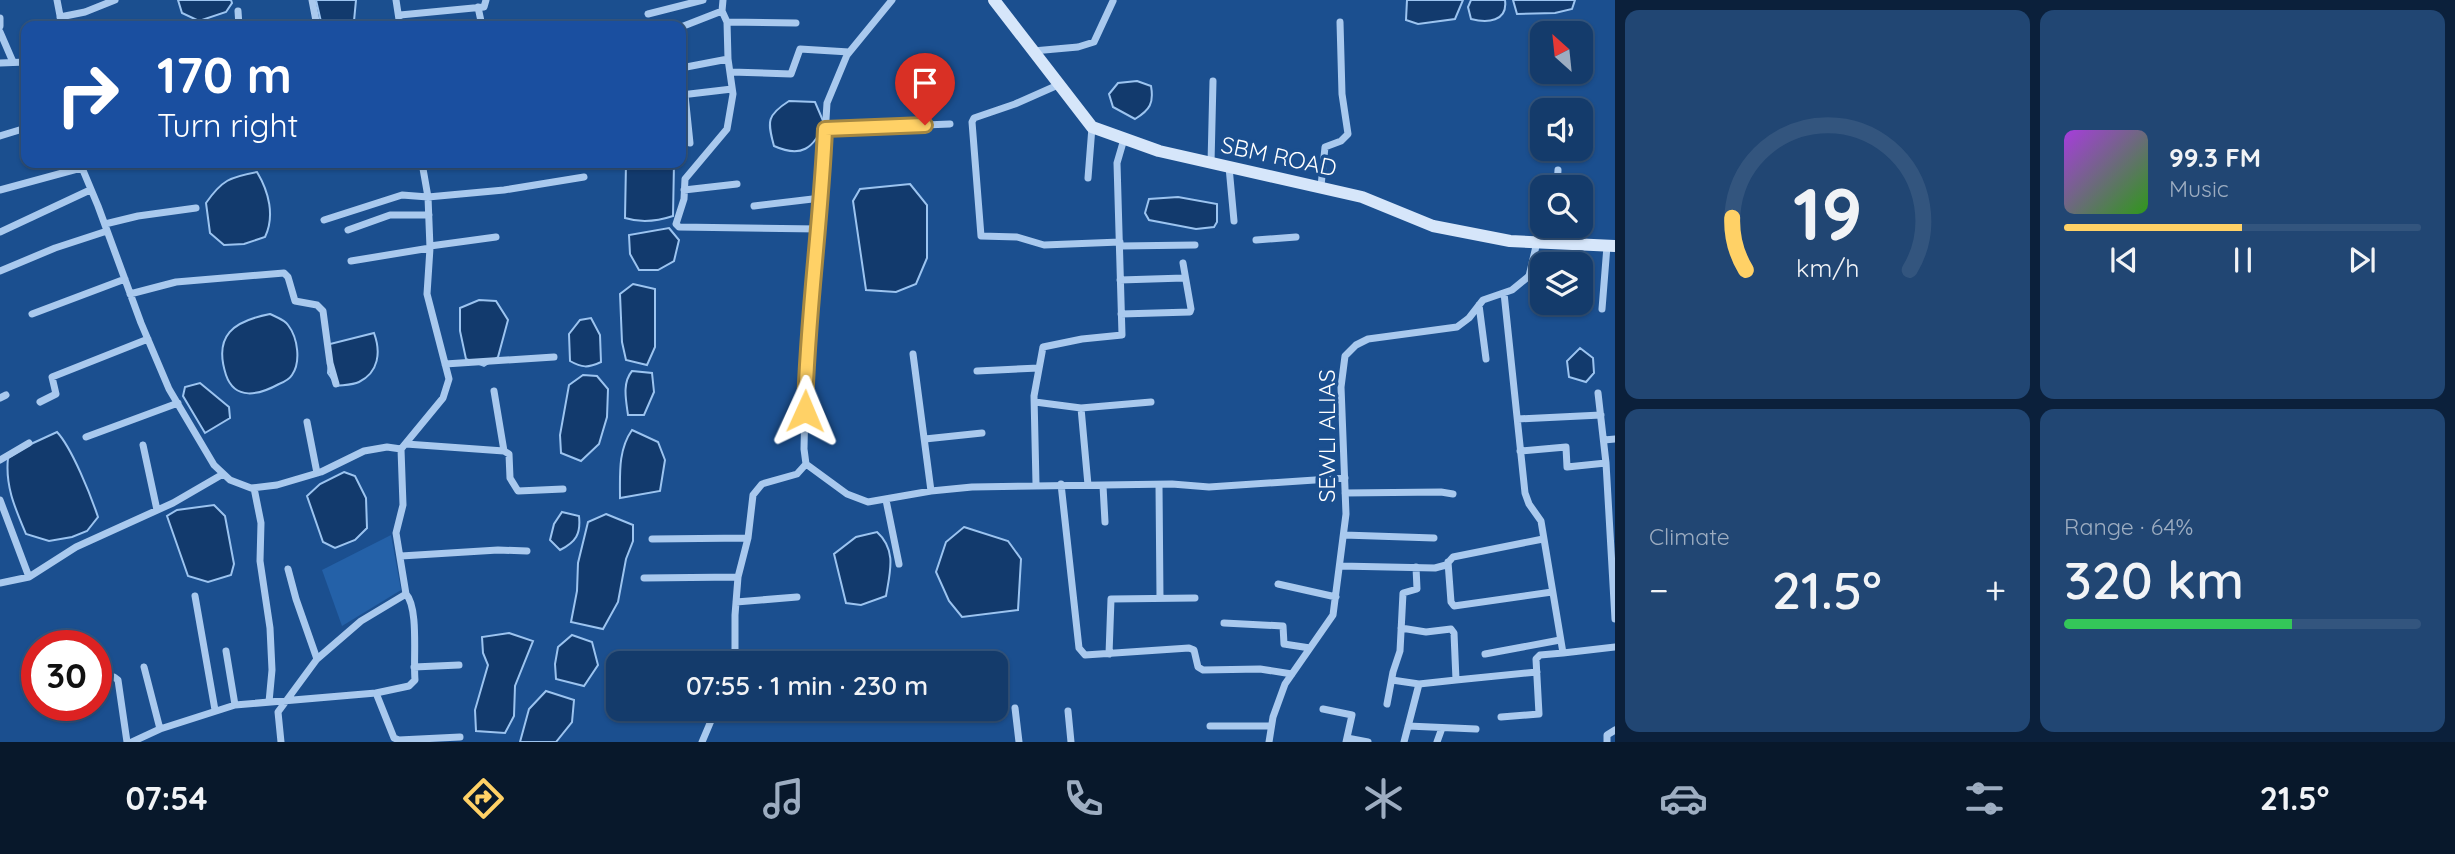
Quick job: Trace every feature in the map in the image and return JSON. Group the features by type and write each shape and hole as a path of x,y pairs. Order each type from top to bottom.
{"street":[{"path":"57,0 61,21"},
{"path":"60,17 93,10 115,0"},
{"path":"312,0 316,21"},
{"path":"396,0 400,21"},
{"path":"400,15 484,7 486,0"},
{"path":"648,14 703,0"},
{"path":"723,0 732,89 727,129 685,179 684,199 676,221 679,227 819,229"},
{"path":"890,1 849,52 827,103 819,229 806,357 806,464 847,494 868,502 931,491 1036,484 1209,487 1345,478"},
{"path":"1033,51 1078,47 1094,42 1112,1"},
{"path":"998,2 1092,127 1088,178"},
{"path":"478,7 481,21"},
{"path":"686,25 722,10"},
{"path":"238,11 239,21"},
{"path":"0,18 0,26"},
{"path":"727,22 796,23"},
{"path":"1321,186 1325,147 1341,141 1348,134 1342,94 1339,22"},
{"path":"0,32 13,62"},
{"path":"731,72 791,75 800,49 849,52"},
{"path":"686,67 727,59"},
{"path":"0,63 21,62"},
{"path":"1211,163 1213,81"},
{"path":"1058,85 974,118 972,122 981,236 1017,237 1044,245 1195,244"},
{"path":"686,95 732,89"},
{"path":"686,116 690,143"},
{"path":"825,129 950,124"},
{"name":"SBM ROAD","path":"1092,127 1159,151 1362,197 1433,226 1510,240 1611,246"},
{"path":"0,136 21,130"},
{"path":"1036,484 1035,402 1041,350 1049,344 1122,335 1117,163 1124,139"},
{"path":"1228,167 1234,221"},
{"path":"0,190 70,168"},
{"path":"81,168 148,339 178,403 214,465 230,480 254,488 277,485 317,473 364,451 387,447 504,451"},
{"path":"112,678 116,678 130,742 143,739 160,729 234,705 376,693 413,683 413,615 410,598 406,594 396,533 403,505 404,446 443,398 449,379 427,294 430,247 424,168"},
{"path":"1558,170 1558,175"},
{"path":"324,220 402,195 428,197 504,190 584,177"},
{"path":"684,190 737,184"},
{"path":"0,232 90,190"},
{"path":"754,206 821,198"},
{"path":"0,271 138,216 196,208"},
{"path":"348,230 390,215 429,215"},
{"path":"351,261 496,237"},
{"path":"1256,240 1296,237"},
{"path":"1554,238 1554,243"},
{"name":"SEWLI ALIAS","path":"1269,742 1271,726 1285,684 1333,615 1346,514 1342,387 1345,356 1356,345 1368,339 1457,327 1469,318 1483,300 1512,290 1528,276 1537,242"},
{"path":"1602,309 1611,246"},
{"path":"1121,314 1189,312 1189,292 1183,264"},
{"path":"130,294 176,282 284,273 288,277 295,301 317,305 323,311 330,363 336,384"},
{"path":"1121,280 1184,278"},
{"path":"32,314 125,279"},
{"path":"1504,293 1526,499 1541,521 1563,653"},
{"path":"1479,305 1486,359"},
{"path":"40,402 56,394 52,377 148,339"},
{"path":"913,354 931,491"},
{"path":"445,364 554,357"},
{"path":"977,371 1039,368"},
{"path":"495,390 504,451 509,456 510,478 518,491 563,489"},
{"path":"1598,393 1606,463 1615,619"},
{"path":"1035,402 1081,408 1151,402"},
{"path":"86,437 178,403"},
{"path":"1081,408 1088,485"},
{"path":"1518,419 1601,415"},
{"path":"307,422 317,473"},
{"path":"925,439 982,433"},
{"path":"1604,440 1615,439"},
{"path":"0,460 29,443"},
{"path":"143,445 157,510"},
{"path":"1520,451 1566,447 1567,467 1606,463"},
{"path":"735,651 738,577 748,538 751,500 757,488 797,474 806,464"},
{"path":"0,583 29,578 76,547 157,510 223,474"},
{"path":"1061,484 1079,648 1085,655 1189,648 1194,650 1198,667 1203,670 1261,669 1292,674"},
{"path":"1159,485 1160,598"},
{"path":"1103,486 1105,522"},
{"path":"254,488 261,523 260,561 270,628 272,670 269,702"},
{"path":"1345,493 1453,494"},
{"path":"0,500 29,578"},
{"path":"886,500 898,564"},
{"path":"1344,535 1434,538"},
{"path":"652,539 748,538"},
{"path":"1340,566 1443,566 1453,557 1543,539"},
{"path":"401,556 498,550 527,551"},
{"path":"1448,561 1451,602 1454,606 1552,592"},
{"path":"1387,704 1400,651 1403,593 1417,589 1416,567"},
{"path":"288,569 317,659"},
{"path":"644,578 738,577"},
{"path":"1278,584 1336,597"},
{"path":"281,742 278,712 317,659 361,621 406,594"},
{"path":"195,596 215,710"},
{"path":"736,602 797,597"},
{"path":"1109,654 1110,600 1195,598"},
{"path":"1224,623 1283,626 1284,644 1310,649"},
{"path":"1401,628 1426,632 1451,629 1454,633 1456,680"},
{"path":"1485,654 1560,640"},
{"path":"1501,717 1539,714 1538,656 1615,647"},
{"path":"226,651 234,705"},
{"path":"414,667 459,665"},
{"path":"144,667 160,729"},
{"path":"1392,680 1419,684 1537,672"},
{"path":"1404,742 1419,684"},
{"path":"376,693 394,738 460,737"},
{"path":"1015,708 1019,742"},
{"path":"1323,709 1352,715 1346,740 1368,742"},
{"path":"1068,711 1071,742"},
{"path":"702,742 711,721"},
{"path":"1210,726 1271,726"},
{"path":"1408,726 1476,729"},
{"path":"1437,742 1442,728"},
{"path":"1607,742 1607,735 1615,730"}],"shaded area":[{"path":"178,0 231,0 232,3 226,12 199,21 182,13"},
{"path":"316,0 356,0 354,21 321,21"},
{"path":"1407,0 1463,0 1455,19 1418,24 1406,20"},
{"path":"1471,0 1505,0 1505,7 1500,17 1490,21 1471,19 1468,7"},
{"path":"1513,0 1575,0 1572,9 1555,13 1517,14"},
{"path":"1137,81 1151,86 1152,97 1147,109 1135,119 1113,107 1109,94 1118,83"},
{"path":"789,101 815,102 824,123 811,145 799,151 783,150 774,146 770,130 771,119 776,110"},
{"path":"626,168 674,168 673,216 649,221 625,218"},
{"path":"257,172 265,188 270,212 265,237 244,244 224,245 210,233 206,203 227,181"},
{"path":"910,184 927,205 927,258 916,284 896,292 866,290 853,201 860,189"},
{"path":"1178,197 1217,204 1217,222 1214,227 1196,229 1149,220 1145,213 1149,199"},
{"path":"669,228 679,240 674,261 658,270 639,270 630,254 629,235"},
{"path":"633,284 655,289 655,347 647,365 626,360 622,342 620,294"},
{"path":"479,300 496,301 508,320 498,357 484,366 466,359 460,331 460,308"},
{"path":"270,314 285,322 294,336 297,350 295,370 288,380 271,388 256,393 241,392 235,389 226,375 222,350 225,340 237,326"},
{"path":"591,318 600,335 601,362 582,366 570,361 569,334 580,320"},
{"path":"374,333 378,354 371,373 357,383 337,386 328,373 330,344"},
{"path":"1580,348 1593,358 1594,373 1586,382 1569,377 1567,361"},
{"path":"632,371 652,373 654,392 644,415 628,415 626,386"},
{"path":"583,375 597,376 608,389 607,417 599,444 581,461 561,453 560,435 569,385"},
{"path":"200,383 229,407 230,418 205,433 183,396 185,387"},
{"path":"632,430 658,442 665,460 660,491 620,498 622,454"},
{"path":"57,432 75,460 98,517 87,531 49,541 26,534 9,487 7,468 8,458"},
{"path":"344,472 355,476 366,498 367,528 355,540 335,548 323,542 307,496 320,484"},
{"path":"214,505 225,516 234,564 231,575 208,582 188,576 167,516 177,510"},
{"path":"562,512 579,516 579,522 576,537 560,550 550,540 554,524"},
{"path":"606,514 633,525 633,541 626,559 618,602 603,629 571,622 577,591 578,563 588,522"},
{"path":"964,527 1008,541 1021,559 1018,610 962,617 949,601 936,572 946,542"},
{"path":"877,532 890,554 886,596 861,605 846,603 834,554 856,537"},
{"path":"391,535 401,590 342,626 322,570"},
{"path":"509,633 533,641 515,686 514,716 505,733 476,731 475,710 488,665 483,653 482,637"},
{"path":"572,635 592,642 598,665 584,686 556,679 558,647"},
{"path":"546,691 574,700 572,722 556,742 520,742 529,709"}],"route":[{"path":"805,411 806,357 817,261 825,129 925,125"}]}
